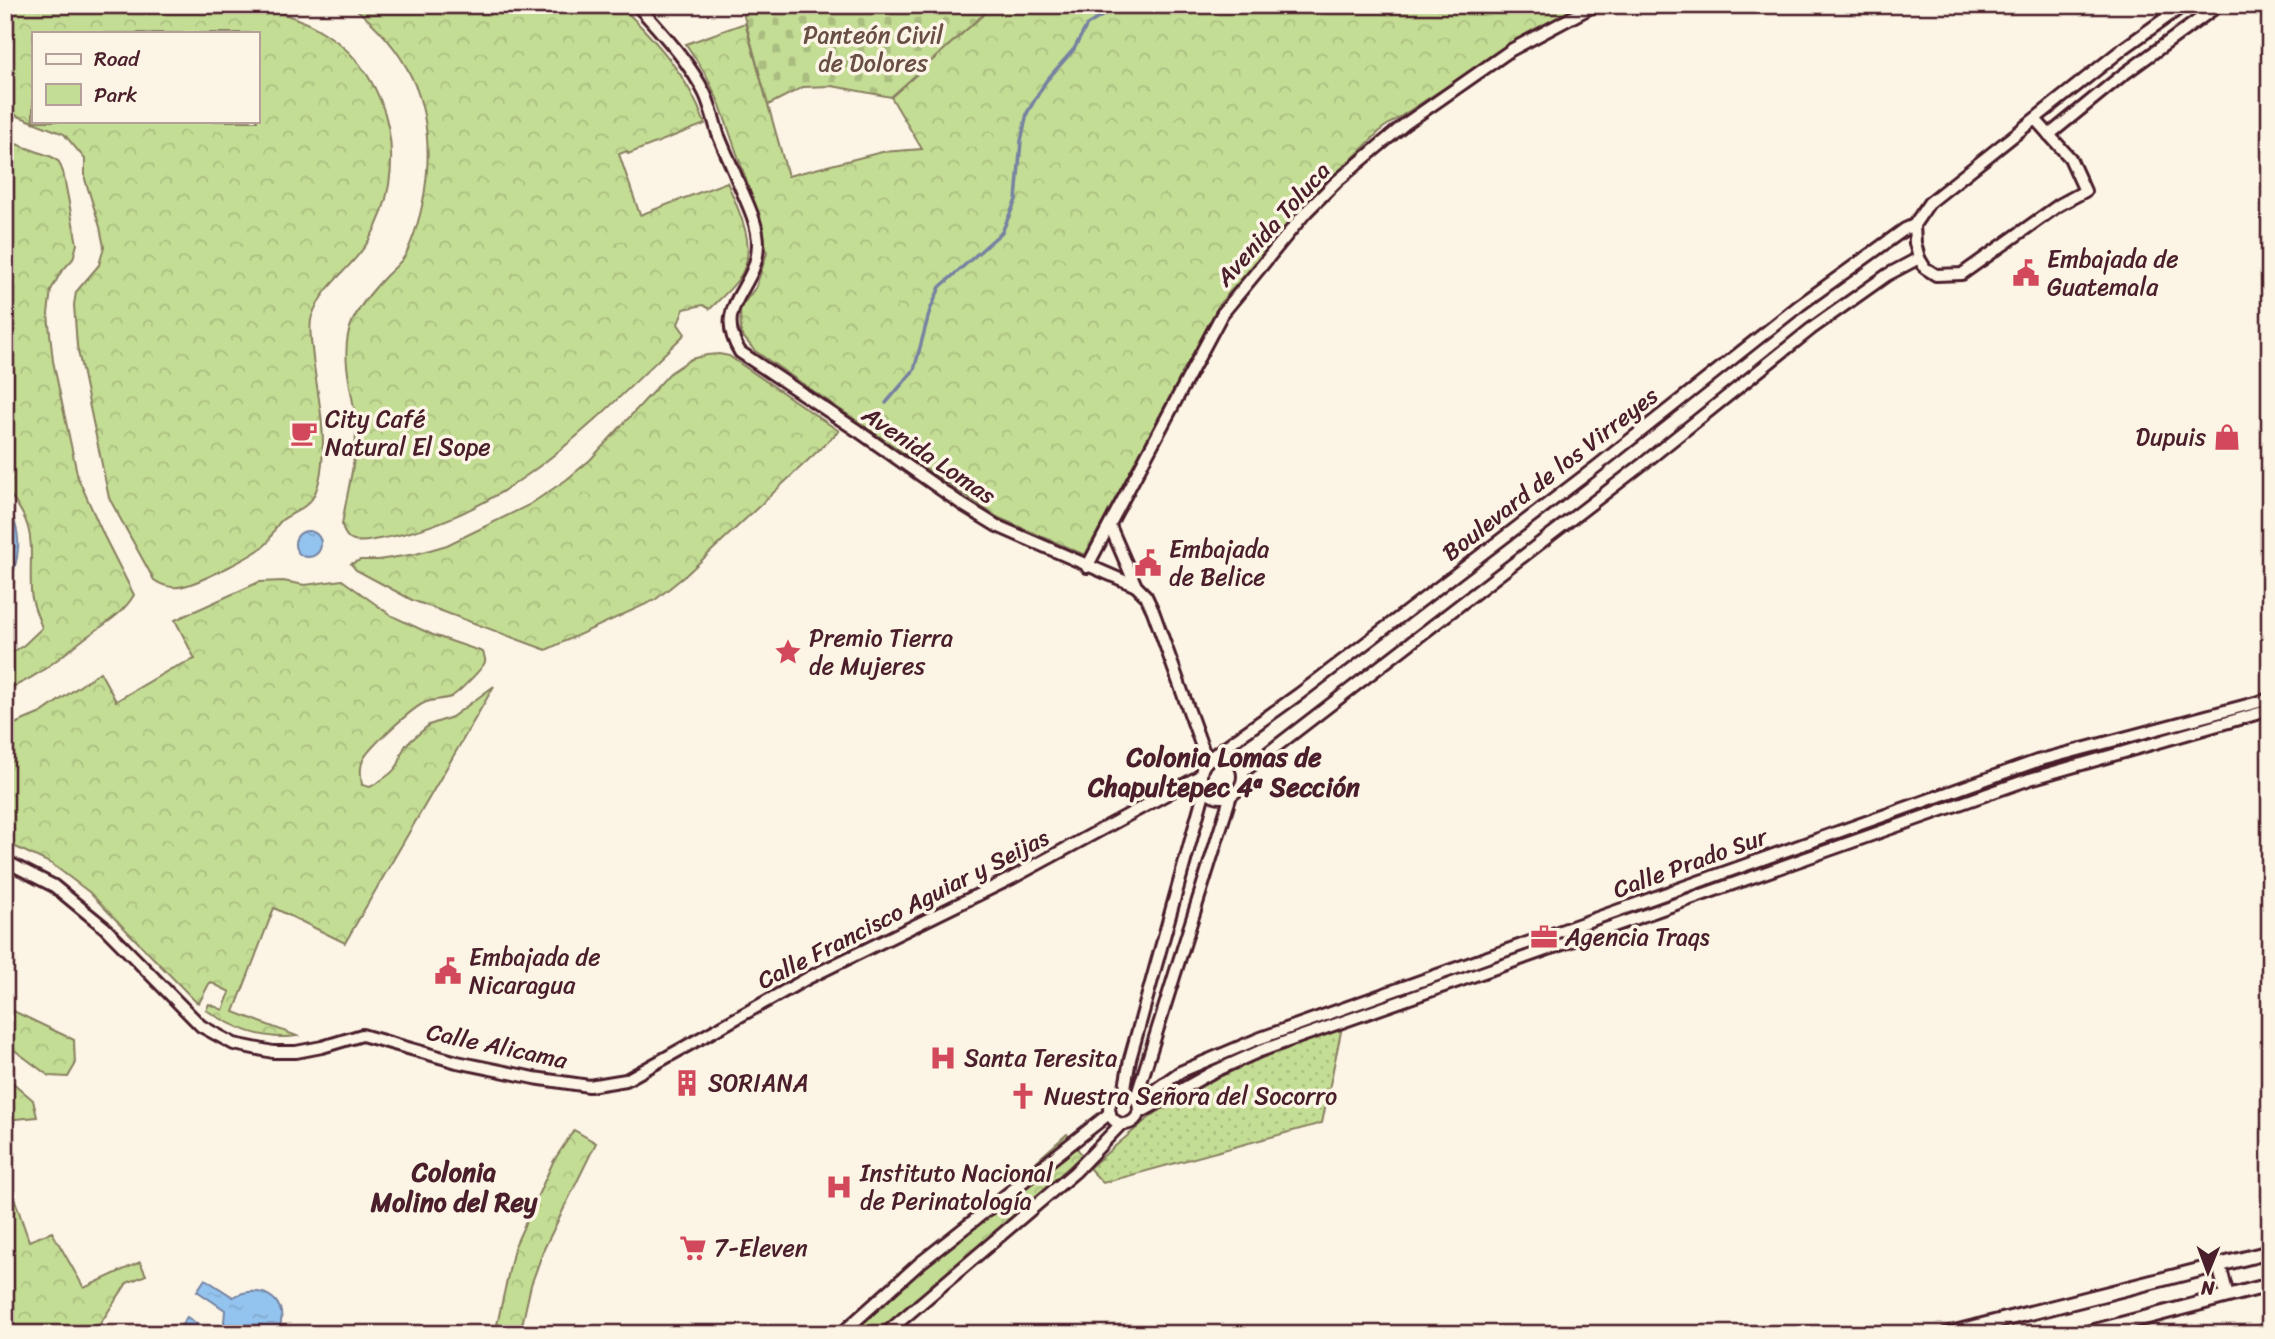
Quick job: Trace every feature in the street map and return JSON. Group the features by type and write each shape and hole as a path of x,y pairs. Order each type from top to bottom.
{"main road":[{"path":"1947,1334 2269,1254"},
{"path":"2219,1265 2227,1296"},
{"path":"2083,1334 2270,1285"}],"street":[{"name":"Avenida Lomas","path":"637,5 678,53 706,95 718,134 754,224 758,240 753,272 734,304 729,321 731,338 740,352 997,526 1136,586"},
{"name":"Avenida Toluca","path":"1087,566 1222,314 1306,212 1336,182 1416,117 1511,50 1595,5"},
{"path":"1914,225 1915,243 1925,268 1936,275 1962,274 2059,205 2085,191 2077,170 2060,145 2035,118 2183,5"},
{"path":"2049,135 2120,77 2219,5"},
{"name":"Boulevard de los Virreyes","path":"1209,759 1299,694 1596,467 1800,305 1914,225 1929,203 2035,118"},
{"name":"Boulevard de los Virreyes","path":"1243,772 1644,463 1811,330 1887,275 1919,258"},
{"path":"1110,526 1136,586 1146,596 1153,611 1209,759"},
{"name":"Calle Prado Sur","path":"1138,1114 1211,1073 1261,1051 2031,779 2150,744 2199,723 2270,699"},
{"name":"Calle Prado Sur","path":"1137,1100 1180,1072 1258,1039 2037,761 2145,731 2270,710"},
{"path":"2145,731 2150,744"},
{"path":"885,1334 1075,1172 1121,1124 1133,1121 1138,1114 1137,1100 1231,795 1241,786 1243,772 1237,761 1218,755 1209,759 1200,776 1205,789 1217,797 1231,795"},
{"name":"Calle Francisco Aguiar y Seijas","path":"626,1080 808,978 1012,878 1200,776"},
{"path":"1124,1093 1130,1059 1205,789"},
{"name":"Calle Alicama","path":"5,861 54,886 104,927 201,1026 214,1035 250,1049 296,1052 322,1048 362,1035 457,1062 534,1078 589,1086 626,1080"},
{"path":"1124,1093 1137,1100"},
{"path":"1121,1124 1114,1120 1110,1113 1111,1100 1124,1093"},
{"path":"841,1334 920,1263 1110,1113"}],"green space":[{"path":"5,5 247,5 268,9 298,19 326,34 349,53 367,75 380,101 388,128 391,157 389,185 381,213 369,240 323,295 311,321 311,342 323,437 322,467 316,491 306,506 279,523 262,547 242,560 184,586 164,585 154,580 109,498 77,346 74,305 76,292 99,265 104,247 100,227 85,179 85,159 64,134 33,122 259,122 259,32 32,32 32,122 5,111"},
{"path":"351,5 620,5 680,74 705,124 628,154 627,151 619,154 640,215 727,182 742,219 748,244 744,269 731,288 710,309 703,305 684,309 678,324 685,334 583,431 547,460 509,487 469,510 426,528 361,542 347,537 342,525 356,438 346,358 348,335 362,304 406,254 425,192 427,145 425,121 412,78 387,40"},
{"name":"Panteón Civil de Dolores","path":"741,5 994,5 891,97 832,86 803,87 768,105"},
{"path":"994,5 1592,5 1507,47 1383,128 1331,180 1220,303 1085,555 997,517 755,351 741,334 740,308 756,287 767,253 759,217 720,105 706,75 686,44 745,23 788,176 882,152 922,149 891,97"},
{"path":"5,140 52,157 59,162 63,172 77,244 73,259 61,272 51,290 48,314 53,361 78,478 134,595 118,614 105,624 37,674 5,690 5,657 24,645 42,628 31,596 28,526 16,502 5,488"},
{"path":"719,354 729,356 839,431 686,575 655,600 546,650 412,600 356,570 351,564 360,560 416,554 447,545 529,505 590,460 670,373 691,359"},
{"path":"342,580 392,616 433,635 483,652 485,660 480,670 454,695 424,703 368,752 362,761 362,785 370,787 386,777 398,765 406,745 429,725 452,717 494,686 345,943 274,908 234,1012 297,1036 273,1037 250,1032 206,1010 209,1004 223,1010 230,992 210,982 199,1003 196,1002 89,892 52,864 5,842 5,728 41,713 100,672 116,701 171,669 195,659 175,620 259,582 283,581 305,585"},
{"path":"5,1007 74,1040 75,1065 68,1077 49,1076 5,1043"},
{"path":"1343,1022 1322,1123 1103,1183 1089,1168 1145,1121 1211,1073"},
{"path":"5,1076 33,1100 37,1117 5,1120"},
{"path":"574,1130 596,1143 544,1249 531,1285 520,1334 495,1334 514,1248 553,1162"},
{"path":"1067,1134 1082,1155 887,1334 843,1334"},
{"path":"5,1171 29,1241 52,1232 84,1288 140,1262 146,1275 127,1283 100,1324 114,1334 7,1334"}],"water":[{"path":"5,505 16,525 18,547 14,569 5,589"},
{"path":"308,531 317,535 321,544 317,553 308,557 299,553 295,544 299,535"},
{"path":"205,1279 233,1297 254,1292 264,1293 272,1298 281,1312 277,1334 229,1334 224,1322 225,1310 197,1291"},
{"path":"187,1317 213,1334 176,1334"}],"waterway":[{"path":"886,403 914,370 930,310 940,287 1002,232 1016,200 1021,141 1027,113 1046,81 1074,49 1087,25 1120,5"}],"place":[{"name":"Embajada de Guatemala","path":"2026,273"},
{"name":"City Café Natural El Sope","path":"304,433"},
{"name":"Dupuis","path":"2227,437"},
{"name":"Embajada de Belice","path":"1148,563"},
{"name":"Premio Tierra de Mujeres","path":"788,652"},
{"name":"Agencia Traqs","path":"1544,937"},
{"name":"Embajada de Nicaragua","path":"448,971"},
{"name":"Santa Teresita","path":"943,1058"},
{"name":"SORIANA","path":"687,1083"},
{"name":"Nuestra Señora del Socorro","path":"1023,1096"},
{"name":"Instituto Nacional de Perinatología","path":"839,1187"},
{"name":"7-Eleven","path":"693,1248"}],"district":[{"name":"Colonia Lomas de Chapultepec 4ª Sección","path":"1224,772"},
{"name":"Colonia Molino del Rey","path":"454,1187"}]}
